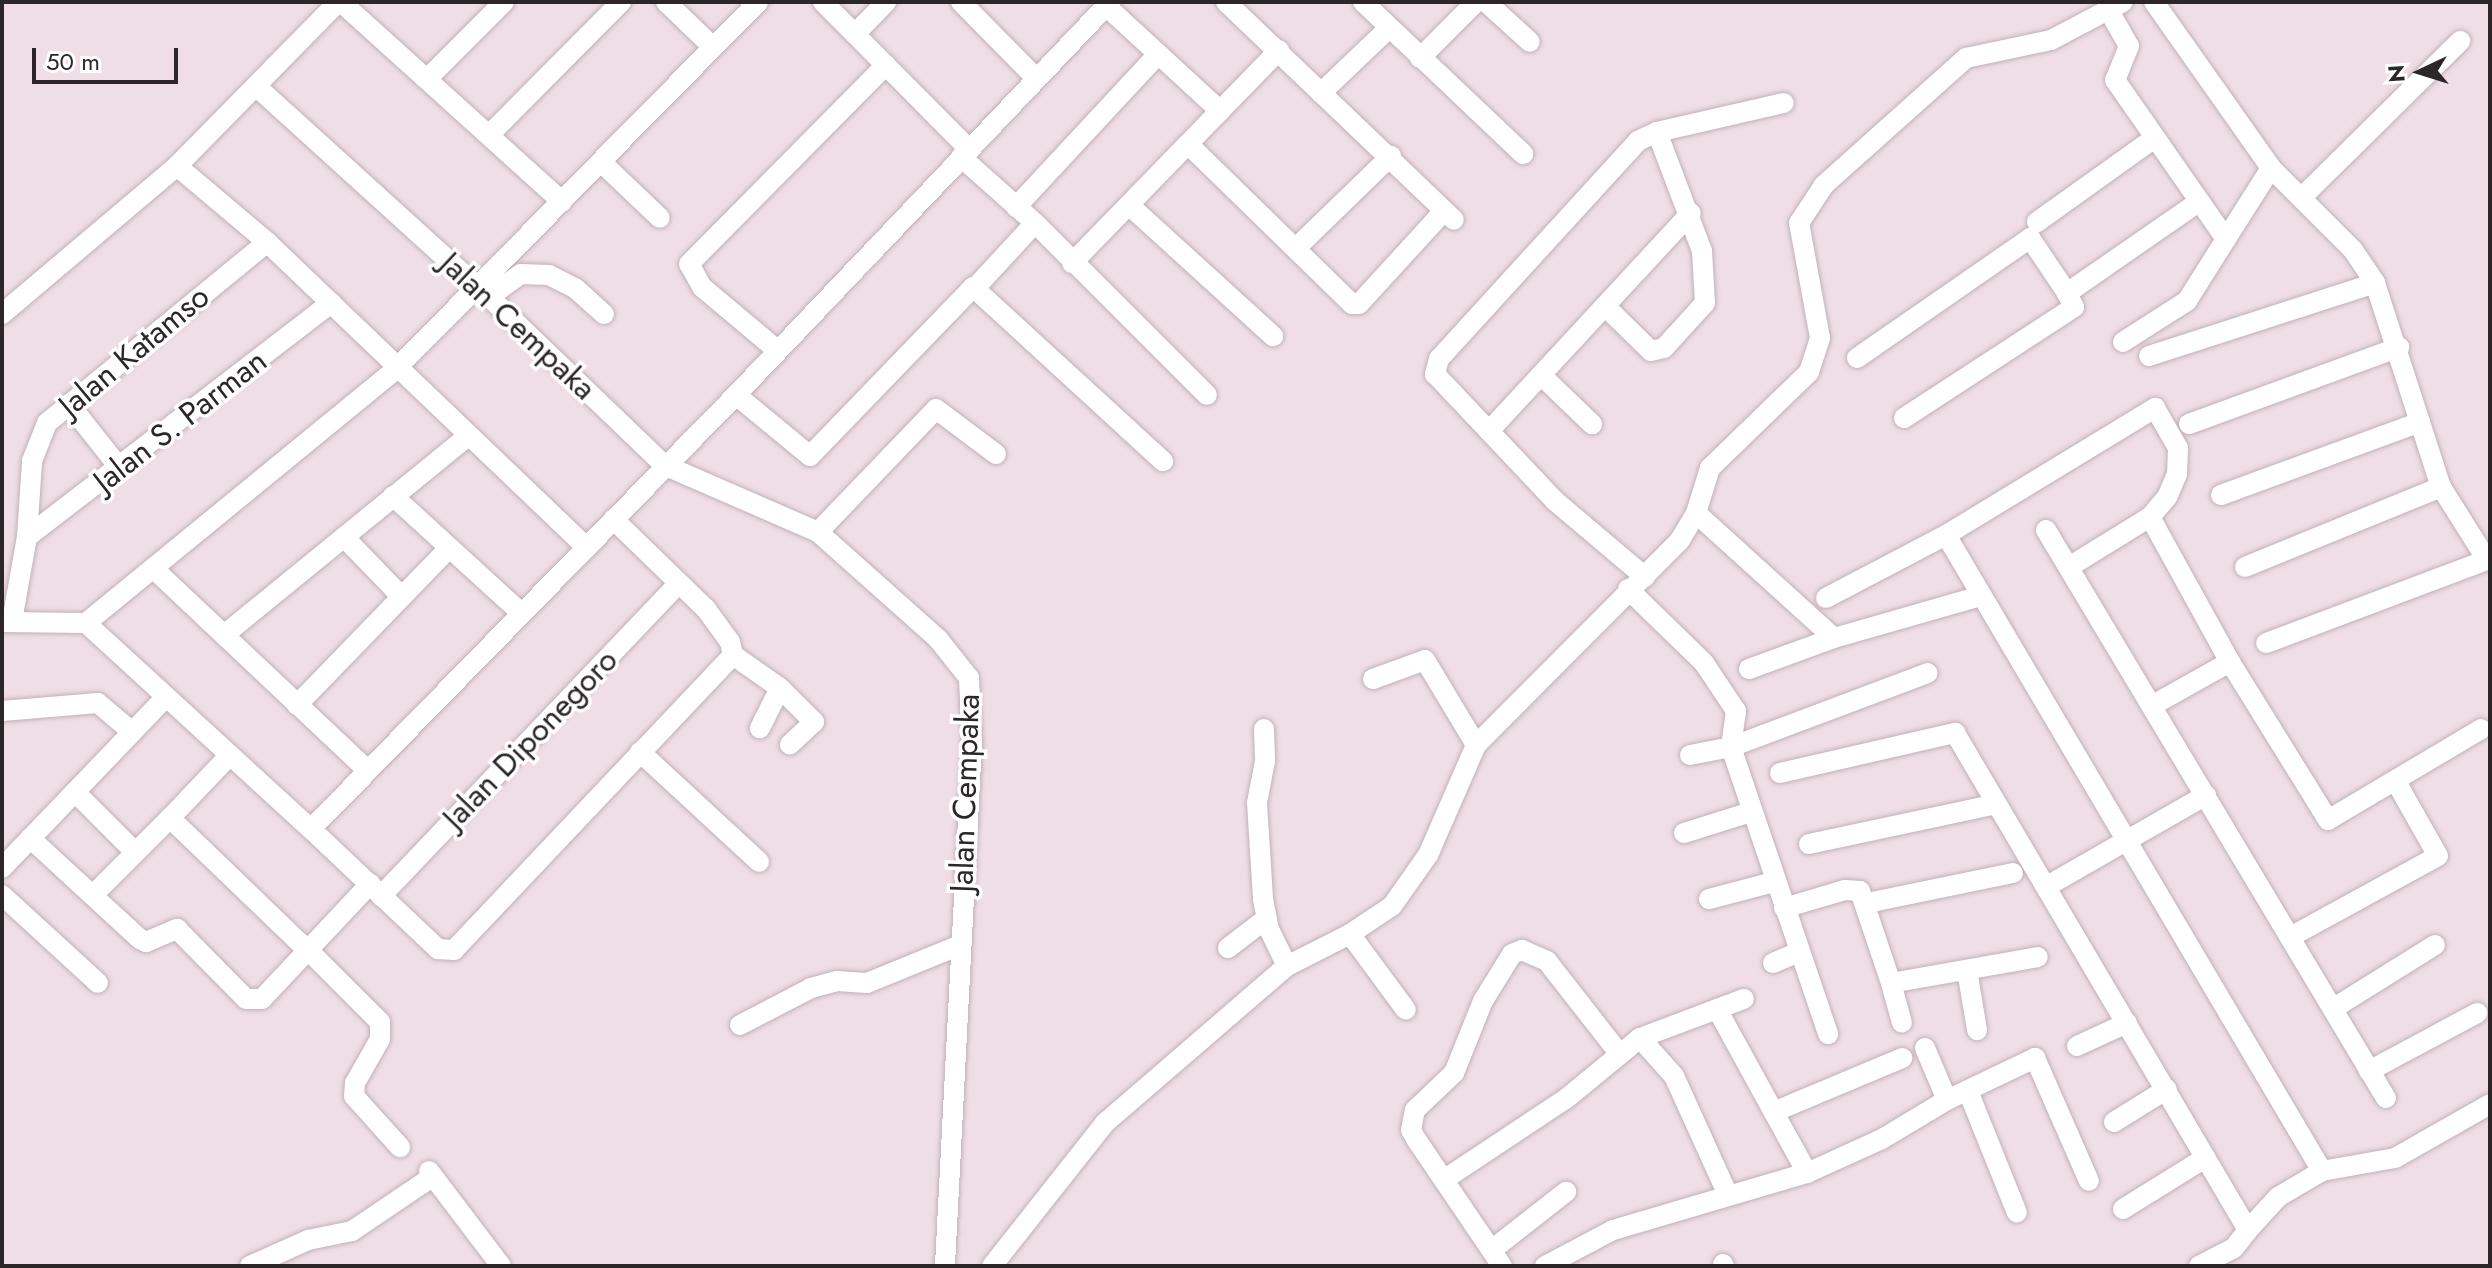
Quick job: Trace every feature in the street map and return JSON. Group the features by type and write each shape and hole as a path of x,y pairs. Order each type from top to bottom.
{"street":[{"path":"2,314 177,166 340,2 429,77 562,202"},
{"path":"429,77 504,2"},
{"path":"490,134 621,2"},
{"path":"666,2 713,47"},
{"path":"7,621 86,623 155,570 395,370 483,292 562,202 758,2"},
{"path":"823,2 886,65 1016,207 1207,395"},
{"path":"855,34 886,2"},
{"path":"1188,144 1355,305 1449,216 1391,156 1226,2"},
{"path":"1363,2 1523,154"},
{"path":"1420,58 1476,2"},
{"path":"1486,2 1530,42"},
{"path":"2154,2 2271,168 2303,196 2353,250 2375,283 2399,347 2441,487 2487,560 2266,643"},
{"path":"969,4 1036,78"},
{"path":"311,829 366,769 736,395 1108,4 1220,111"},
{"path":"992,1266 1105,1123 1287,966 1350,934 1392,906 1428,855 1476,745 1680,540 1696,513 1710,468 1797,385 1816,358 1819,324 1799,228 1803,213 1824,185 1966,58 2051,40 2116,6 2129,46 2115,80 2197,203 2226,239"},
{"path":"1321,93 1388,29"},
{"path":"2303,196 2460,41"},
{"path":"1072,263 1279,50"},
{"path":"1016,207 1158,54"},
{"path":"777,350 702,287 689,264 886,65"},
{"name":"Jalan Cempaka","path":"257,87 483,292 664,465 818,532 946,647 973,690 945,1266"},
{"path":"1645,577 1554,500 1441,385 1435,374 1439,359 1638,141 1657,132 1784,103"},
{"path":"1605,306 1645,349 1664,348 1707,296 1691,213 1657,132"},
{"path":"2037,222 2153,139"},
{"path":"1297,247 1391,156"},
{"path":"601,162 660,218"},
{"path":"177,166 267,242 395,370 586,547"},
{"path":"2123,342 2187,301 2271,168"},
{"path":"2067,293 2197,203"},
{"path":"1129,205 1273,336"},
{"path":"1489,431 1691,213"},
{"path":"736,395 810,456 1035,223"},
{"path":"1857,358 2030,238 2074,307 1904,418"},
{"name":"Jalan Katamso","path":"7,621 27,537 28,489 37,444 47,423 267,242"},
{"path":"483,292 521,274 549,275 575,288 604,314"},
{"path":"2149,356 2375,283"},
{"path":"975,288 1163,461"},
{"name":"Jalan S. Parman","path":"27,537 331,303"},
{"path":"2189,424 2399,347"},
{"path":"1541,375 1592,424"},
{"path":"69,404 119,467"},
{"path":"1826,598 1946,535 2155,408 2178,448 2177,474 2167,497 2150,517 2069,567"},
{"path":"818,532 936,409 996,454"},
{"path":"2221,495 2420,422"},
{"path":"224,635 467,437"},
{"path":"2245,567 2441,487"},
{"path":"393,496 521,613"},
{"path":"1696,513 1834,638"},
{"path":"2150,517 2230,662 2328,820 2481,729"},
{"path":"613,519 723,630 733,655 780,688 814,722 790,744"},
{"path":"2046,530 2292,936 2386,1098"},
{"path":"1946,535 2322,1171"},
{"path":"344,537 402,597"},
{"path":"297,705 449,548"},
{"path":"155,570 366,769"},
{"name":"Jalan Diponegoro","path":"93,895 146,942 177,929 252,1001 262,999 308,950 376,890 679,583"},
{"path":"1628,589 1704,663 1727,693 1736,711 1731,747 1774,882 1828,1034"},
{"path":"1749,669 1834,638 1980,596"},
{"path":"86,623 438,949 454,950 733,655"},
{"path":"1373,679 1425,660 1476,745"},
{"path":"2153,705 2230,662"},
{"path":"1690,755 1731,747 1928,673"},
{"path":"760,728 780,688"},
{"path":"2,868 166,697"},
{"path":"2,711 98,703 132,732"},
{"path":"1264,729 1257,820 1267,918 1287,966"},
{"path":"1780,773 1955,733 2049,885 2248,1230"},
{"path":"640,752 759,862"},
{"path":"30,838 93,895 229,756"},
{"path":"2292,936 2438,856 2395,780"},
{"path":"75,792 135,852"},
{"path":"2049,885 2206,795"},
{"path":"1809,844 1997,804"},
{"path":"1684,833 1751,812"},
{"path":"170,818 380,1022 380,1039 355,1083 354,1096 400,1147"},
{"path":"1867,903 2013,873"},
{"path":"1709,899 1774,882"},
{"path":"1784,908 1845,890 1860,891 1867,903 1902,1023"},
{"path":"2,895 98,983"},
{"path":"1228,948 1267,918"},
{"path":"1350,934 1406,1010"},
{"path":"740,1025 811,988 837,981 867,983 960,945"},
{"path":"2334,1008 2435,945"},
{"path":"1566,1192 1498,1258 1416,1139 1411,1120 1460,1063 1471,1026 1512,954 1530,951 1547,961 1618,1052"},
{"path":"1773,963 1799,952"},
{"path":"1891,983 2038,957"},
{"path":"1967,970 1977,1030"},
{"path":"1445,1179 1567,1098 1618,1052 1640,1038 1744,999"},
{"path":"1717,1009 1776,1111 1807,1173"},
{"path":"2369,1071 2477,1013"},
{"path":"2077,1046 2127,1023"},
{"path":"1640,1038 1674,1076 1727,1193"},
{"path":"1925,1048 1947,1100"},
{"path":"1776,1111 1902,1058"},
{"path":"1545,1266 1613,1230 1727,1193 1807,1173 1882,1139 1947,1100 2035,1058 2089,1181"},
{"path":"2114,1122 2167,1089"},
{"path":"1968,1091 2017,1213"},
{"path":"2199,1266 2234,1248 2278,1197 2322,1171 2395,1158 2490,1104"},
{"path":"2123,1209 2205,1158"},
{"path":"250,1266 308,1240 352,1231 431,1174 501,1266"}]}
